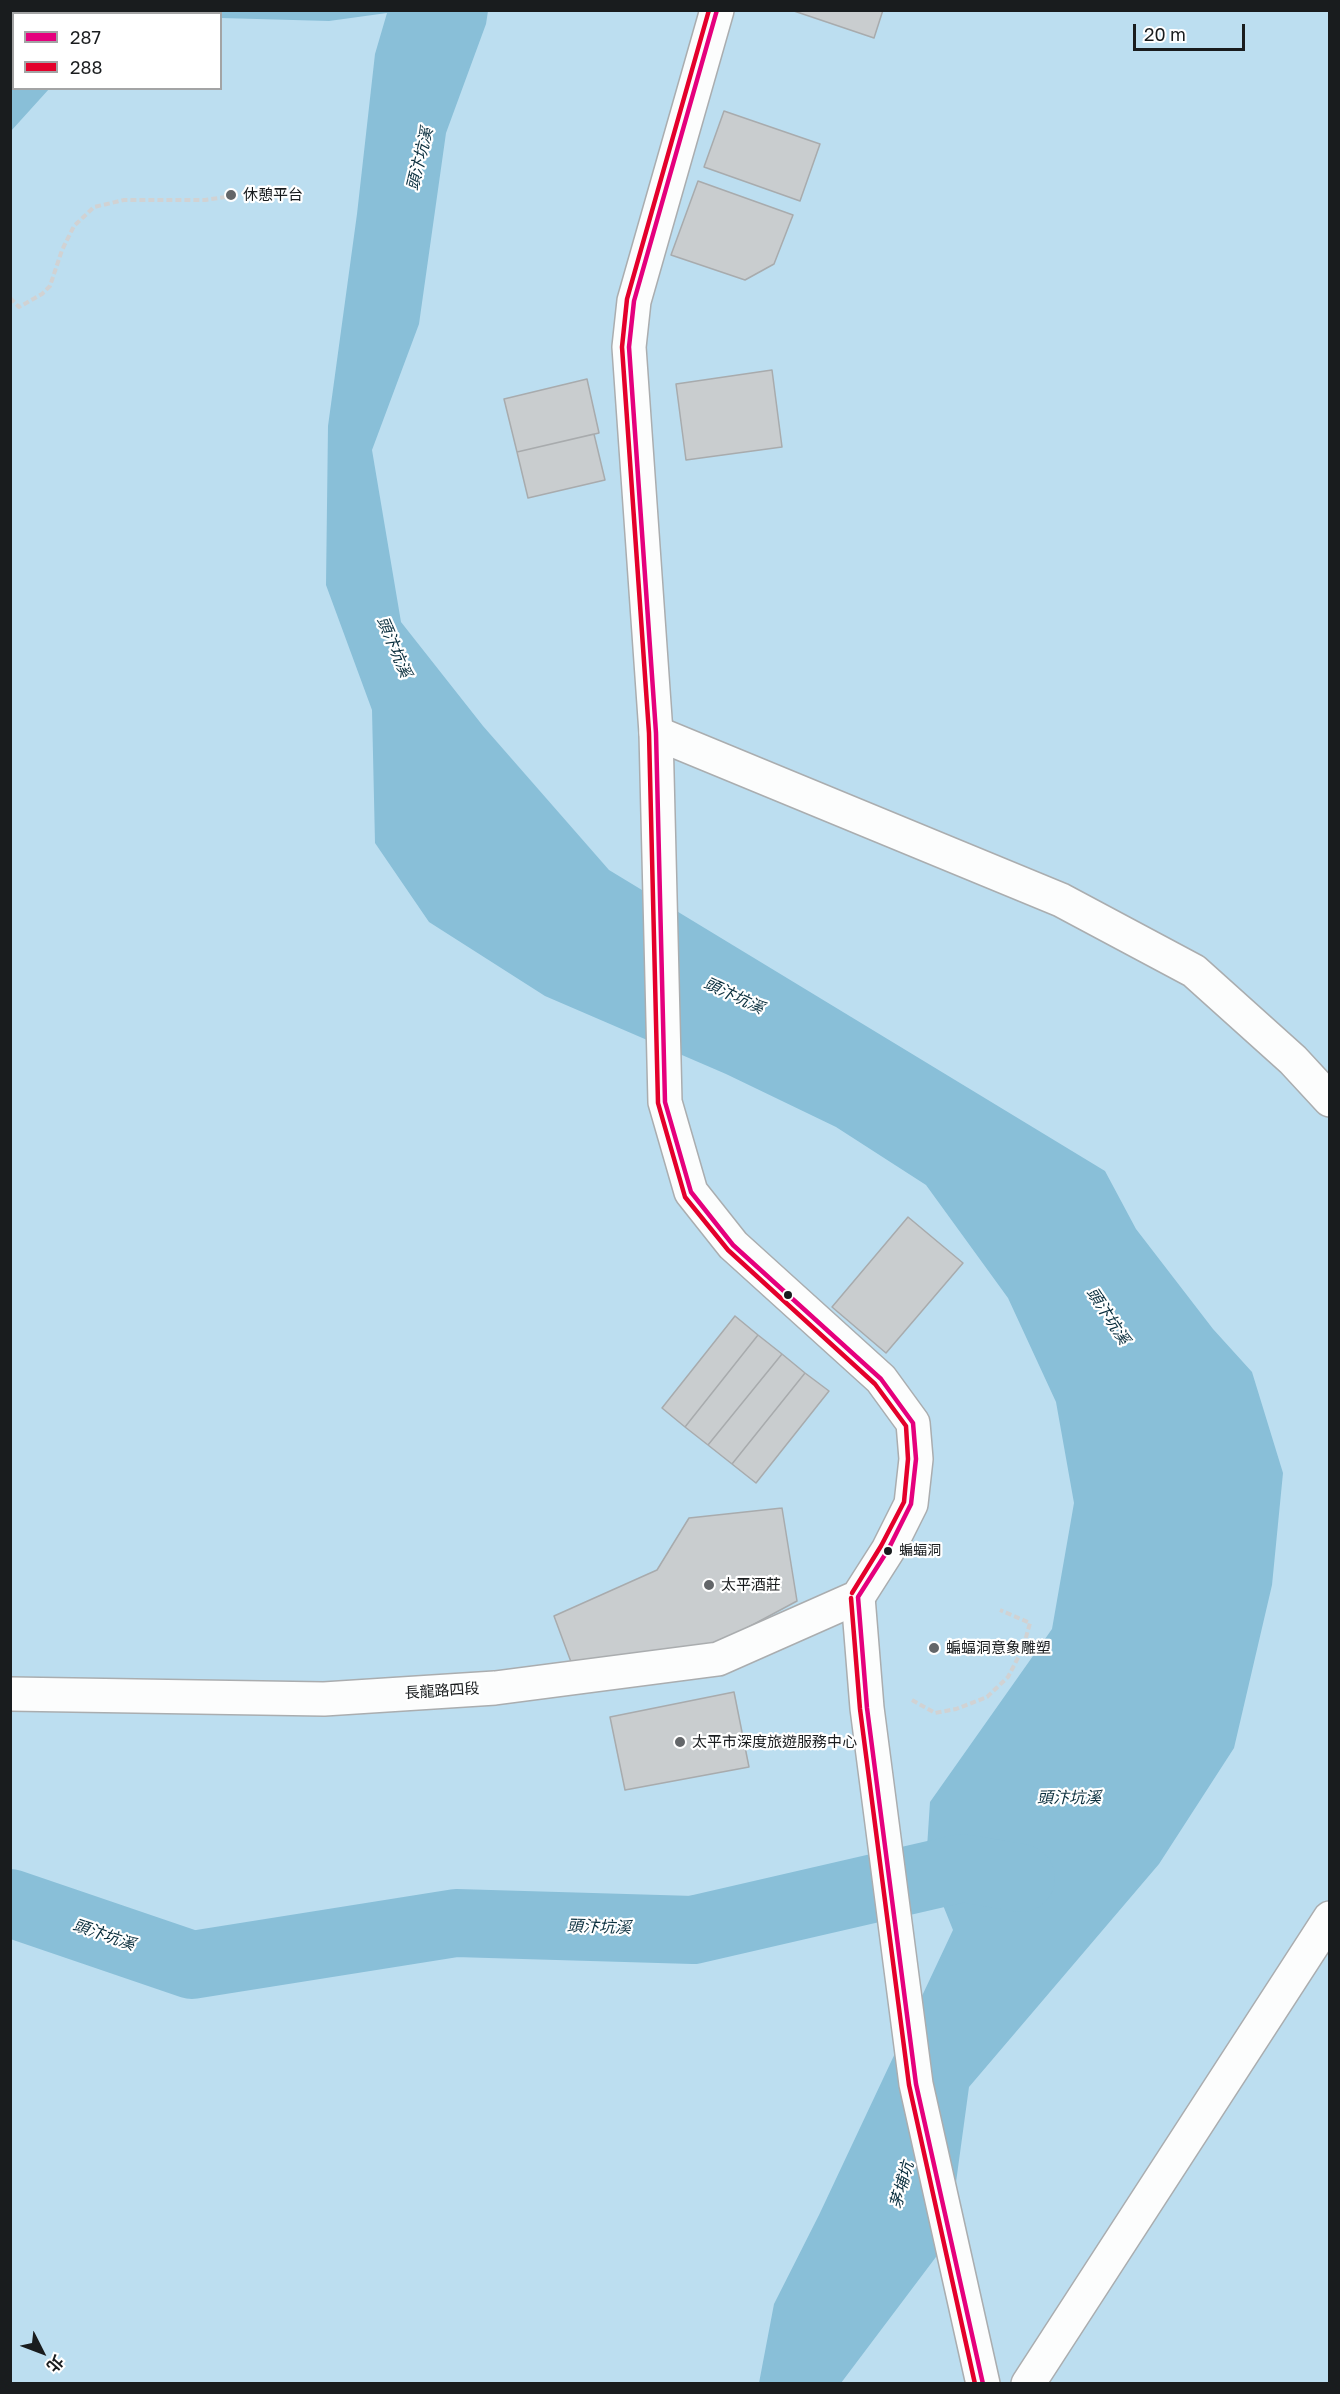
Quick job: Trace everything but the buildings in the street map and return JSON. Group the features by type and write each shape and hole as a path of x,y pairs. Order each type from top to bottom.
{"main road":[{"path":"717,10 634,301 629,346 656,733 664,1102 691,1192 733,1245 881,1379 913,1423 916,1459 911,1504 888,1550 858,1597 867,1708 916,2084 983,2384"},
{"path":"656,733 1061,900 1194,970 1293,1060 1329,1100"},
{"name":"長龍路四段","path":"10,1694 324,1699 495,1688 718,1659 858,1597"},
{"path":"1028,2384 1329,1918"}],"path":[{"path":"10,308 19,307 42,294 50,286 62,250 74,226 94,207 124,200 205,200 232,196"},
{"path":"10,298 19,307"},
{"path":"912,1700 935,1713 956,1709 987,1697 1008,1677 1023,1648 1030,1623 1000,1610"}],"shaded area":[{"path":"11,11 1329,11 1329,2383 11,2383"}],"water":[{"name":"頭汴坑溪","path":"85,10 488,11 486,24 446,133 419,324 372,450 401,622 483,726 609,870 1105,1171 1136,1229 1213,1329 1252,1372 1283,1473 1272,1585 1234,1748 1159,1864 969,2087 948,2241 841,2383 759,2383 774,2304 819,2215 953,1930 926,1863 930,1802 1052,1629 1074,1503 1056,1402 1008,1298 926,1185 836,1127 726,1074 545,996 429,922 375,843 372,710 326,585 328,426 357,214 375,54 387,13 329,21 222,18 222,12 84,12"},
{"path":"11,89 48,90 11,131"}],"waterway":[{"name":"頭汴坑溪","path":"10,1903 192,1965 456,1923 693,1930 962,1868 1021,1878"}],"transit line":[{"name":"288","path":"709,10 627,299 622,347 649,733 658,1103 685,1197 728,1250 875,1384 906,1426 908,1459 904,1502 881,1546 852,1593"},
{"name":"287","path":"717,10 634,301 629,347 656,733 665,1102 691,1192 733,1245 881,1379 913,1423 916,1459 911,1504 888,1550 858,1597"},
{"name":"287","path":"858,1597 867,1708 916,2084 983,2384"},
{"name":"288","path":"851,1598 860,1709 909,2085 975,2384"}],"place":[{"name":"休憩平台","path":"231,195"},
{"name":"蝙蝠洞","path":"888,1551"},
{"name":"太平酒莊","path":"709,1585"},
{"name":"蝙蝠洞意象雕塑","path":"934,1648"},
{"name":"太平市深度旅遊服務中心","path":"680,1742"}],"water label":[{"name":"茅埔坑","path":"902,2185"}]}
